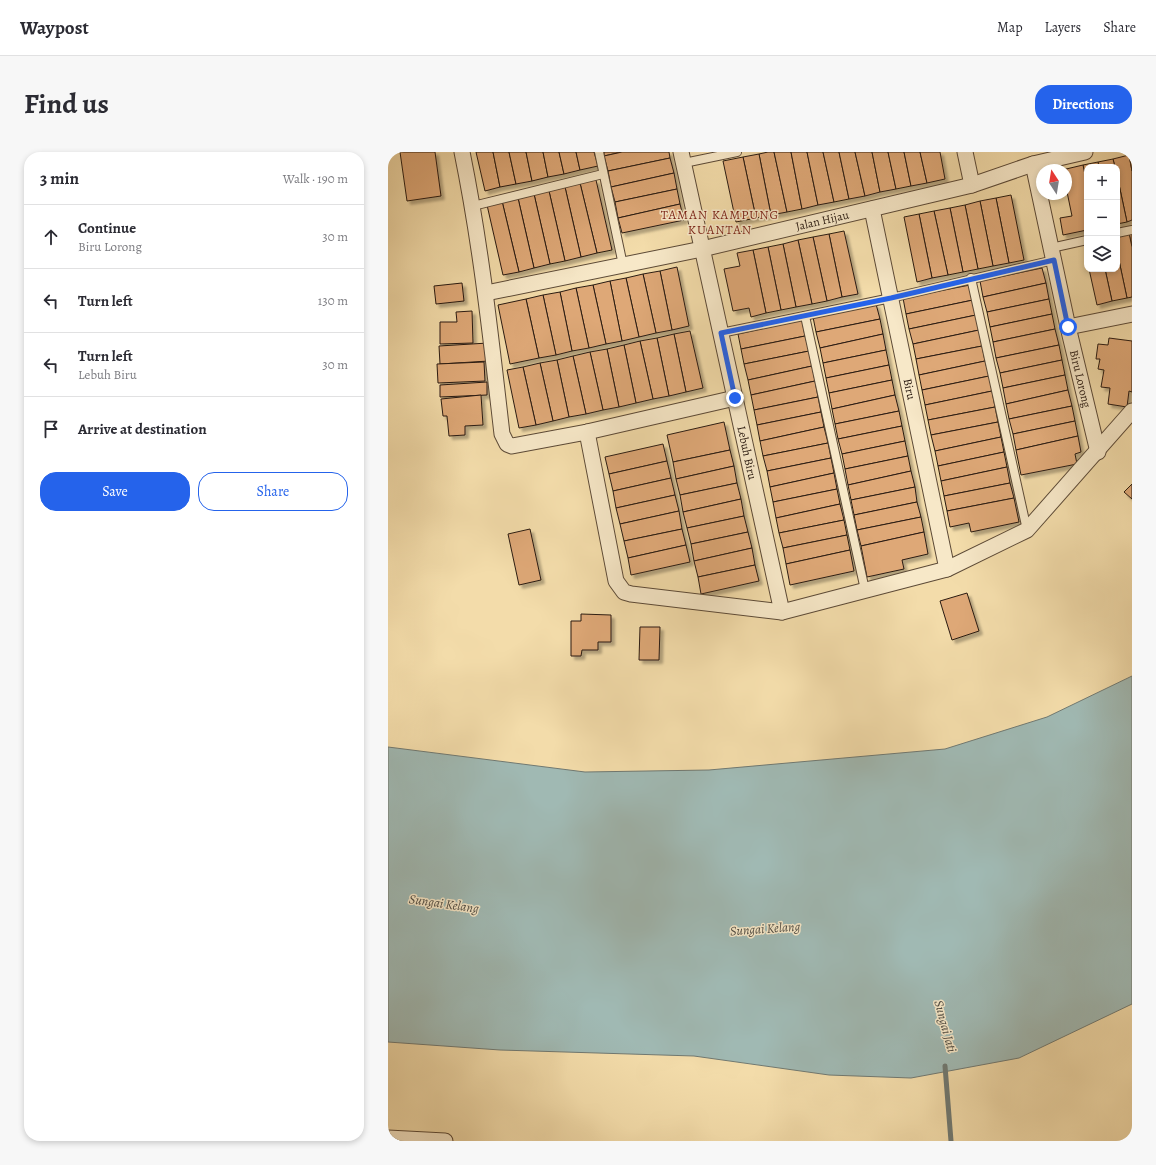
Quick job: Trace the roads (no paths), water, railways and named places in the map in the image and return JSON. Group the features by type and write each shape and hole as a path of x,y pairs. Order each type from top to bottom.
{"street":[{"path":"462,152 473,206 486,294 503,439 507,444 512,446 587,432 735,398"},
{"path":"965,152 972,185"},
{"name":"Jalan Hijau","path":"486,294 702,249 972,185 1033,164 1084,152"},
{"name":"Lebuh Biru","path":"682,158 782,612"},
{"name":"Biru Lorong","path":"1033,164 1068,327 1098,452"},
{"name":"Biru","path":"872,208 947,569"},
{"path":"1068,327 1132,314"},
{"path":"587,432 616,582 624,592 782,612 947,569 1027,530 1098,452 1132,411"},
{"path":"388,1138 445,1141"}],"lane":[{"path":"599,152 624,265"},
{"path":"682,158 737,152"},
{"path":"473,206 603,174"},
{"path":"1120,232 1132,230"},
{"path":"721,333 891,298 971,278 1053,254 1084,241"},
{"path":"971,278 1027,530"},
{"path":"805,316 865,590"}],"water":[{"name":"Sungai Kelang","path":"1132,676 1132,1004 1019,1058 911,1078 829,1075 694,1056 500,1050 388,1042 388,747 585,772 709,770 945,749 1047,717"}],"waterway":[{"name":"Sungai Jati","path":"945,1066 951,1141"}],"district":[{"name":"TAMAN KAMPUNG KUANTAN","path":"720,222"}]}
